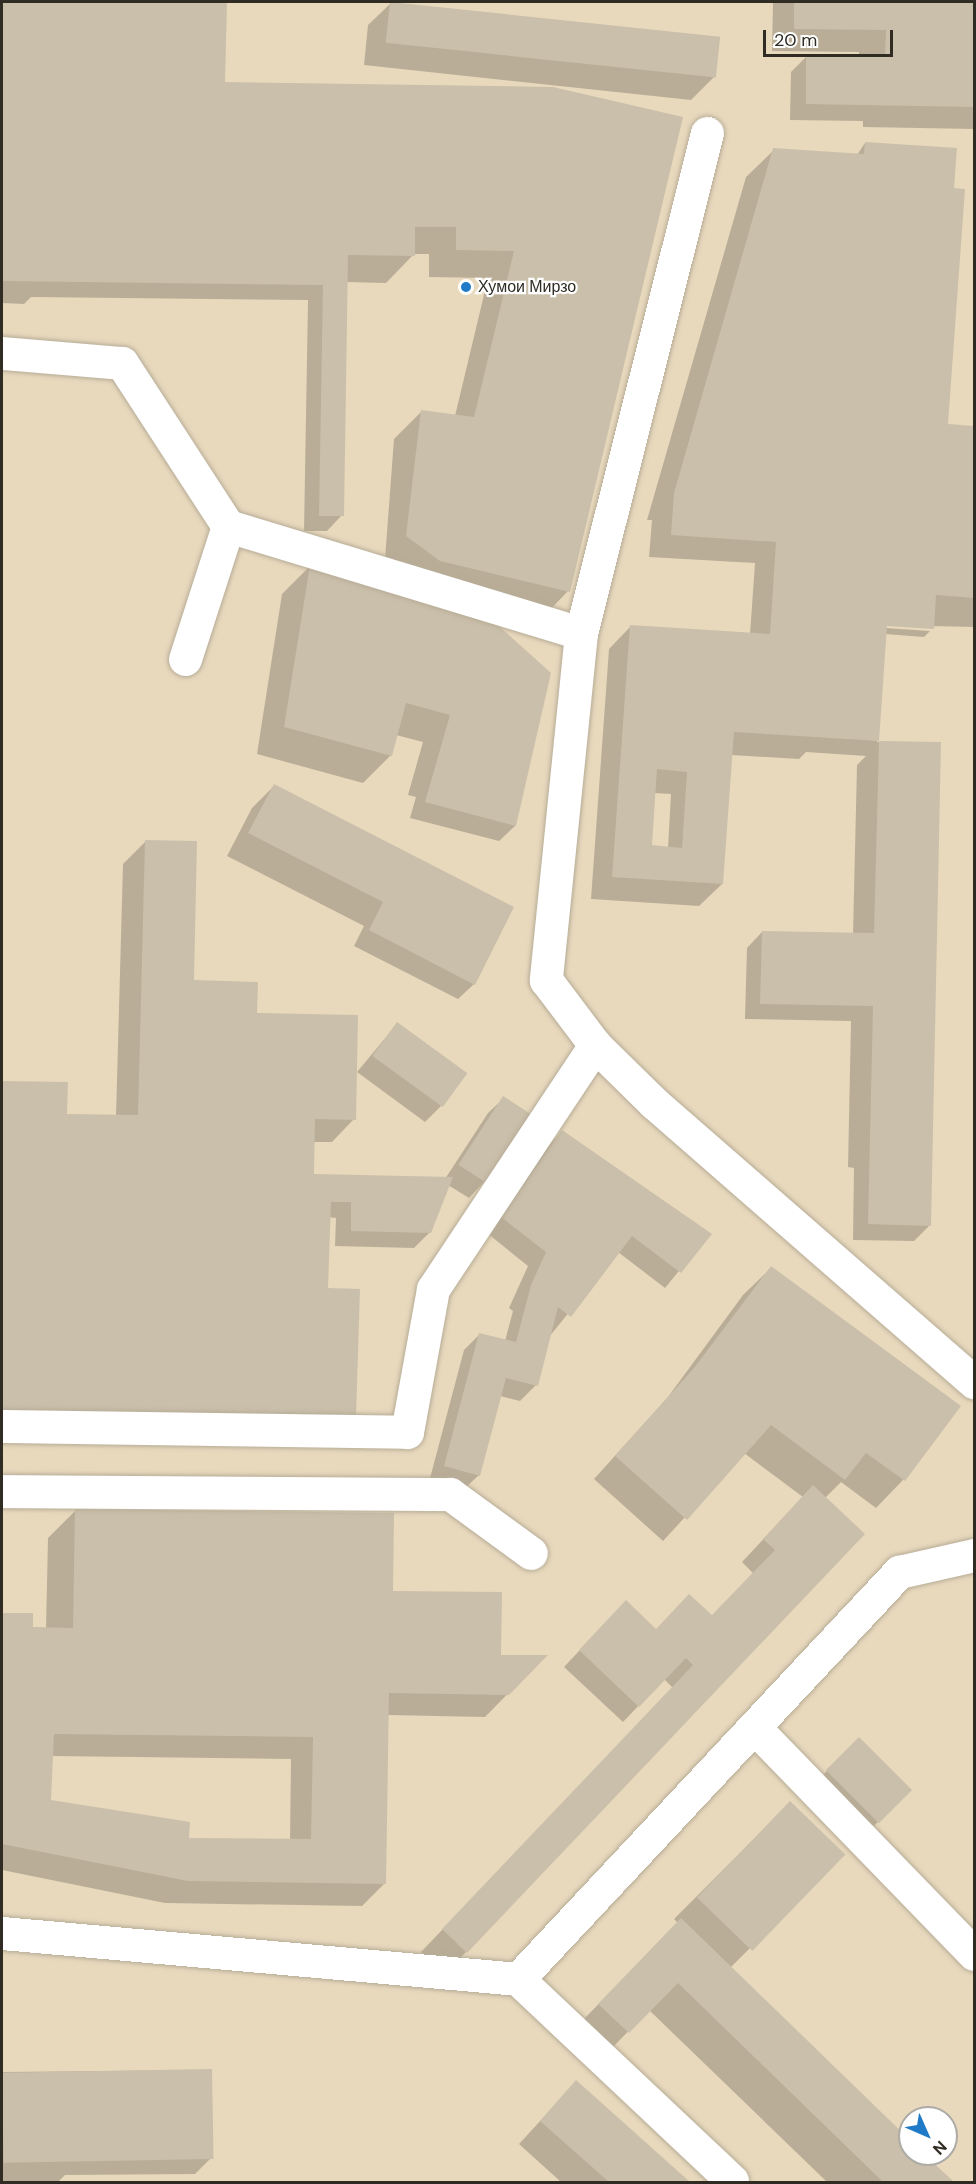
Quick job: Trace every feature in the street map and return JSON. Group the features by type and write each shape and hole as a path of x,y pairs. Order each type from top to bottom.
{"lane":[{"path":"707,133 581,633 546,980 595,1045 654,1103 975,1382"},
{"path":"2,353 122,363 228,526 581,633"},
{"path":"185,658 228,526"},
{"path":"2,1426 407,1432 433,1289 595,1045"},
{"path":"2,1491 450,1494 531,1553"},
{"path":"518,1979 899,1572 975,1555"},
{"path":"754,1727 975,1954"},
{"path":"2,1933 518,1979 732,2181"}],"shaded area":[{"path":"2,2 974,2 974,2182 2,2182"}],"building":[{"path":"2,2 227,2 225,82 553,87 683,117 570,592 440,561 406,536 421,410 474,417 514,251 456,250 456,227 415,227 415,256 348,255 344,516 319,516 323,285 2,281"},
{"path":"390,2 720,37 716,77 386,43"},
{"path":"794,2 974,2 974,107 806,104 806,54 885,55 886,30 794,29"},
{"path":"865,142 957,148 954,188 965,189 948,424 974,426 974,598 936,595 934,629 887,626 879,741 734,732 723,884 612,877 630,625 770,634 776,542 671,535 674,493 773,148 864,154","holes":["657,769 687,772 682,848 652,845"]},
{"path":"310,565 490,618 551,673 516,826 425,802 450,715 406,703 392,756 284,727"},
{"path":"879,741 941,742 931,1226 868,1224 873,1006 760,1004 762,931 874,933"},
{"path":"274,784 514,907 475,985 369,930 383,902 248,833"},
{"path":"145,840 197,841 194,980 258,982 257,1013 358,1015 356,1120 315,1119 314,1174 453,1177 431,1233 351,1231 351,1202 331,1202 328,1288 360,1289 356,1417 2,1410 2,1081 68,1082 67,1114 138,1115"},
{"path":"397,1022 467,1073 443,1107 372,1056"},
{"path":"503,1096 532,1115 488,1184 458,1165"},
{"path":"562,1130 712,1234 681,1273 632,1236 571,1317 558,1307 538,1386 506,1378 480,1476 444,1466 479,1333 516,1342 531,1285 546,1252 501,1217"},
{"path":"771,1266 961,1406 905,1481 866,1453 845,1480 771,1425 687,1520 615,1456 694,1368"},
{"path":"813,1485 865,1534 467,1953 442,1929 693,1665 686,1658 639,1707 579,1650 626,1600 656,1629 689,1594 712,1615 775,1550 763,1539"},
{"path":"75,1509 394,1513 393,1591 502,1592 501,1655 548,1655 509,1695 389,1693 386,1884 188,1881 2,1844 2,1613 33,1613 33,1627 73,1628","holes":["54,1734 313,1737 311,1839 189,1838 190,1822 51,1800"]},
{"path":"859,1737 912,1790 879,1823 826,1770"},
{"path":"790,1801 845,1854 752,1951 697,1897"},
{"path":"681,1918 898,2128 898,2166 937,2166 954,2182 883,2182 678,1983 629,2033 598,2004"},
{"path":"212,2069 214,2159 4,2163 2,2073"},
{"path":"576,2080 690,2182 609,2182 540,2121"}],"place":[{"name":"Хумои Мирзо","path":"466,287"}]}
